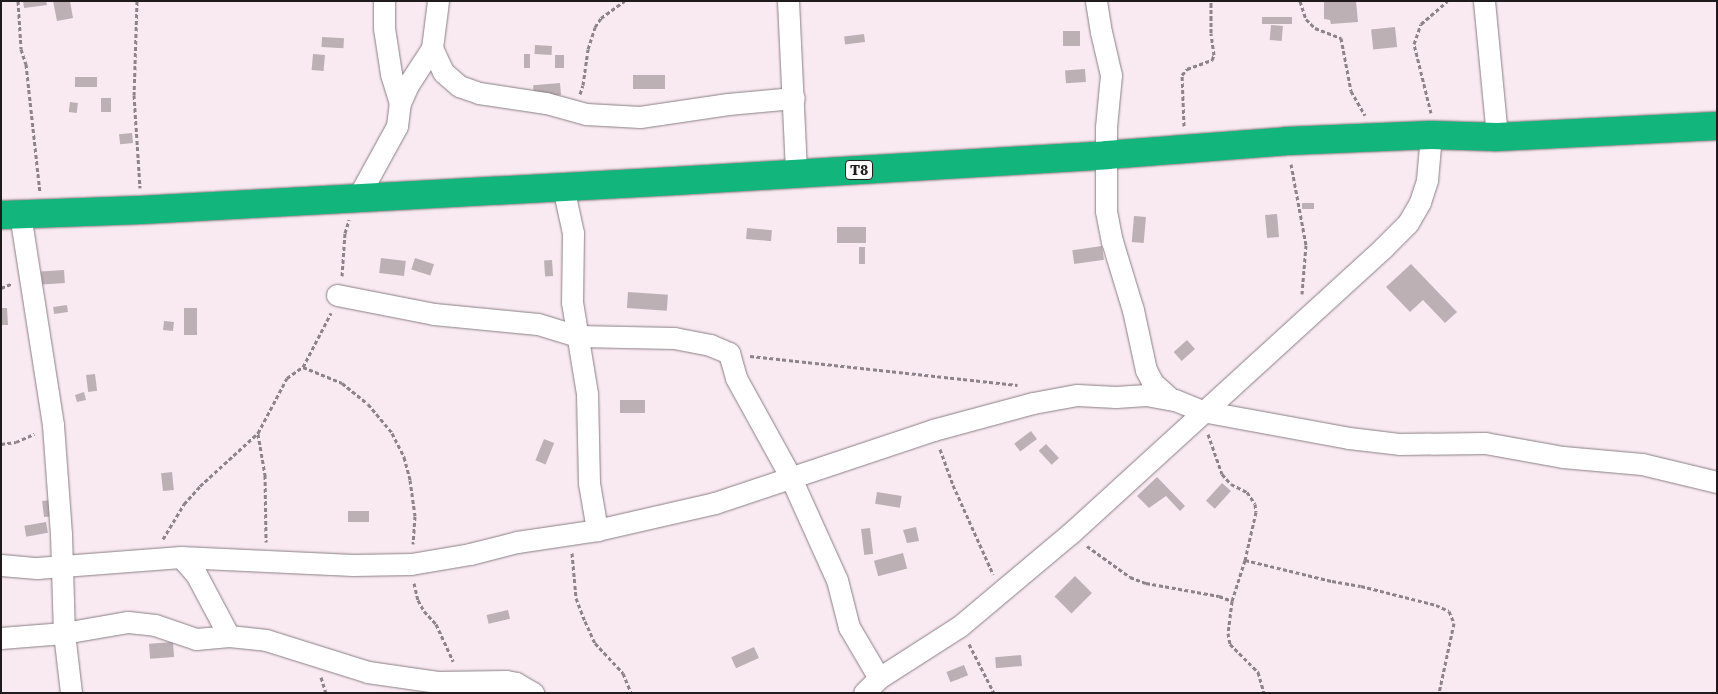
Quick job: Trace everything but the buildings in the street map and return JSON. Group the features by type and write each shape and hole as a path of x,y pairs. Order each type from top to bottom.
{"highway":[{"name":"T8","path":"21,214 141,210 563,187 1107,155 1287,141 1431,135 1497,137 1717,126"}],"street":[{"path":"384,1 384,28 391,74 400,103"},
{"path":"358,197 397,126 400,103 408,85 432,48 438,1"},
{"path":"788,1 796,173"},
{"path":"1096,1 1100,32 1111,75 1106,127 1106,211 1112,241 1133,310 1146,370 1153,383 1172,399"},
{"path":"1484,1 1497,137"},
{"path":"432,48 443,72 459,86 479,93 546,103 574,110 618,117 640,117 728,104 794,98"},
{"path":"864,693 880,678 960,626 1071,533 1408,222 1420,202 1427,180 1431,135"},
{"path":"563,187 573,233 572,302 587,394 588,483 597,530"},
{"path":"21,214 53,426 62,566 64,633 71,693"},
{"path":"337,296 434,314 538,324 577,336 674,338 710,345 730,353 736,378 790,476 837,580 849,627 880,678"},
{"path":"1,566 37,568 181,556 353,564 411,564 571,533 597,530 715,503 790,476 903,442 933,430 1033,402 1077,395 1116,397 1146,395 1172,399 1202,411 1389,443 1485,444 1563,457 1642,464 1717,482"},
{"path":"181,556 196,574 229,636"},
{"path":"1,638 64,633 128,622 155,625 196,639 229,636 266,640 368,672 436,682 506,681 516,683 533,693"}],"path":[{"path":"18,1 21,49 27,72 21,214"},
{"path":"137,1 134,95 141,210"},
{"path":"574,110 583,85 588,49 595,27 601,18 624,1"},
{"path":"1186,149 1182,75 1187,68 1212,60 1214,54 1211,33 1211,1"},
{"path":"1300,1 1306,19 1314,28 1341,38 1352,91 1359,107 1382,137"},
{"path":"1431,135 1431,114 1414,44 1421,24 1447,1"},
{"path":"1287,141 1306,246 1302,300 1303,319"},
{"path":"153,559 184,504 212,474 258,433 287,378 303,367 328,322 337,296 342,273 345,233 358,197"},
{"path":"730,353 784,361 834,364 929,377 1026,386"},
{"path":"303,367 342,384 368,404 392,433 404,457 410,480 415,516 411,564 418,600 446,642 460,681"},
{"path":"1202,411 1222,474 1231,484 1247,492 1255,504 1256,512 1245,560 1232,601 1228,621 1230,644 1258,672 1264,693"},
{"path":"1,444 16,442 53,426"},
{"path":"933,430 953,486 1001,592"},
{"path":"258,433 265,475 265,560"},
{"path":"571,533 576,598 595,643 623,673 631,693"},
{"path":"1071,533 1130,578 1146,583 1219,596 1232,601"},
{"path":"1245,560 1307,573 1332,581 1361,586 1436,605 1449,612 1454,623 1439,693"},
{"path":"960,626 994,693"}]}
